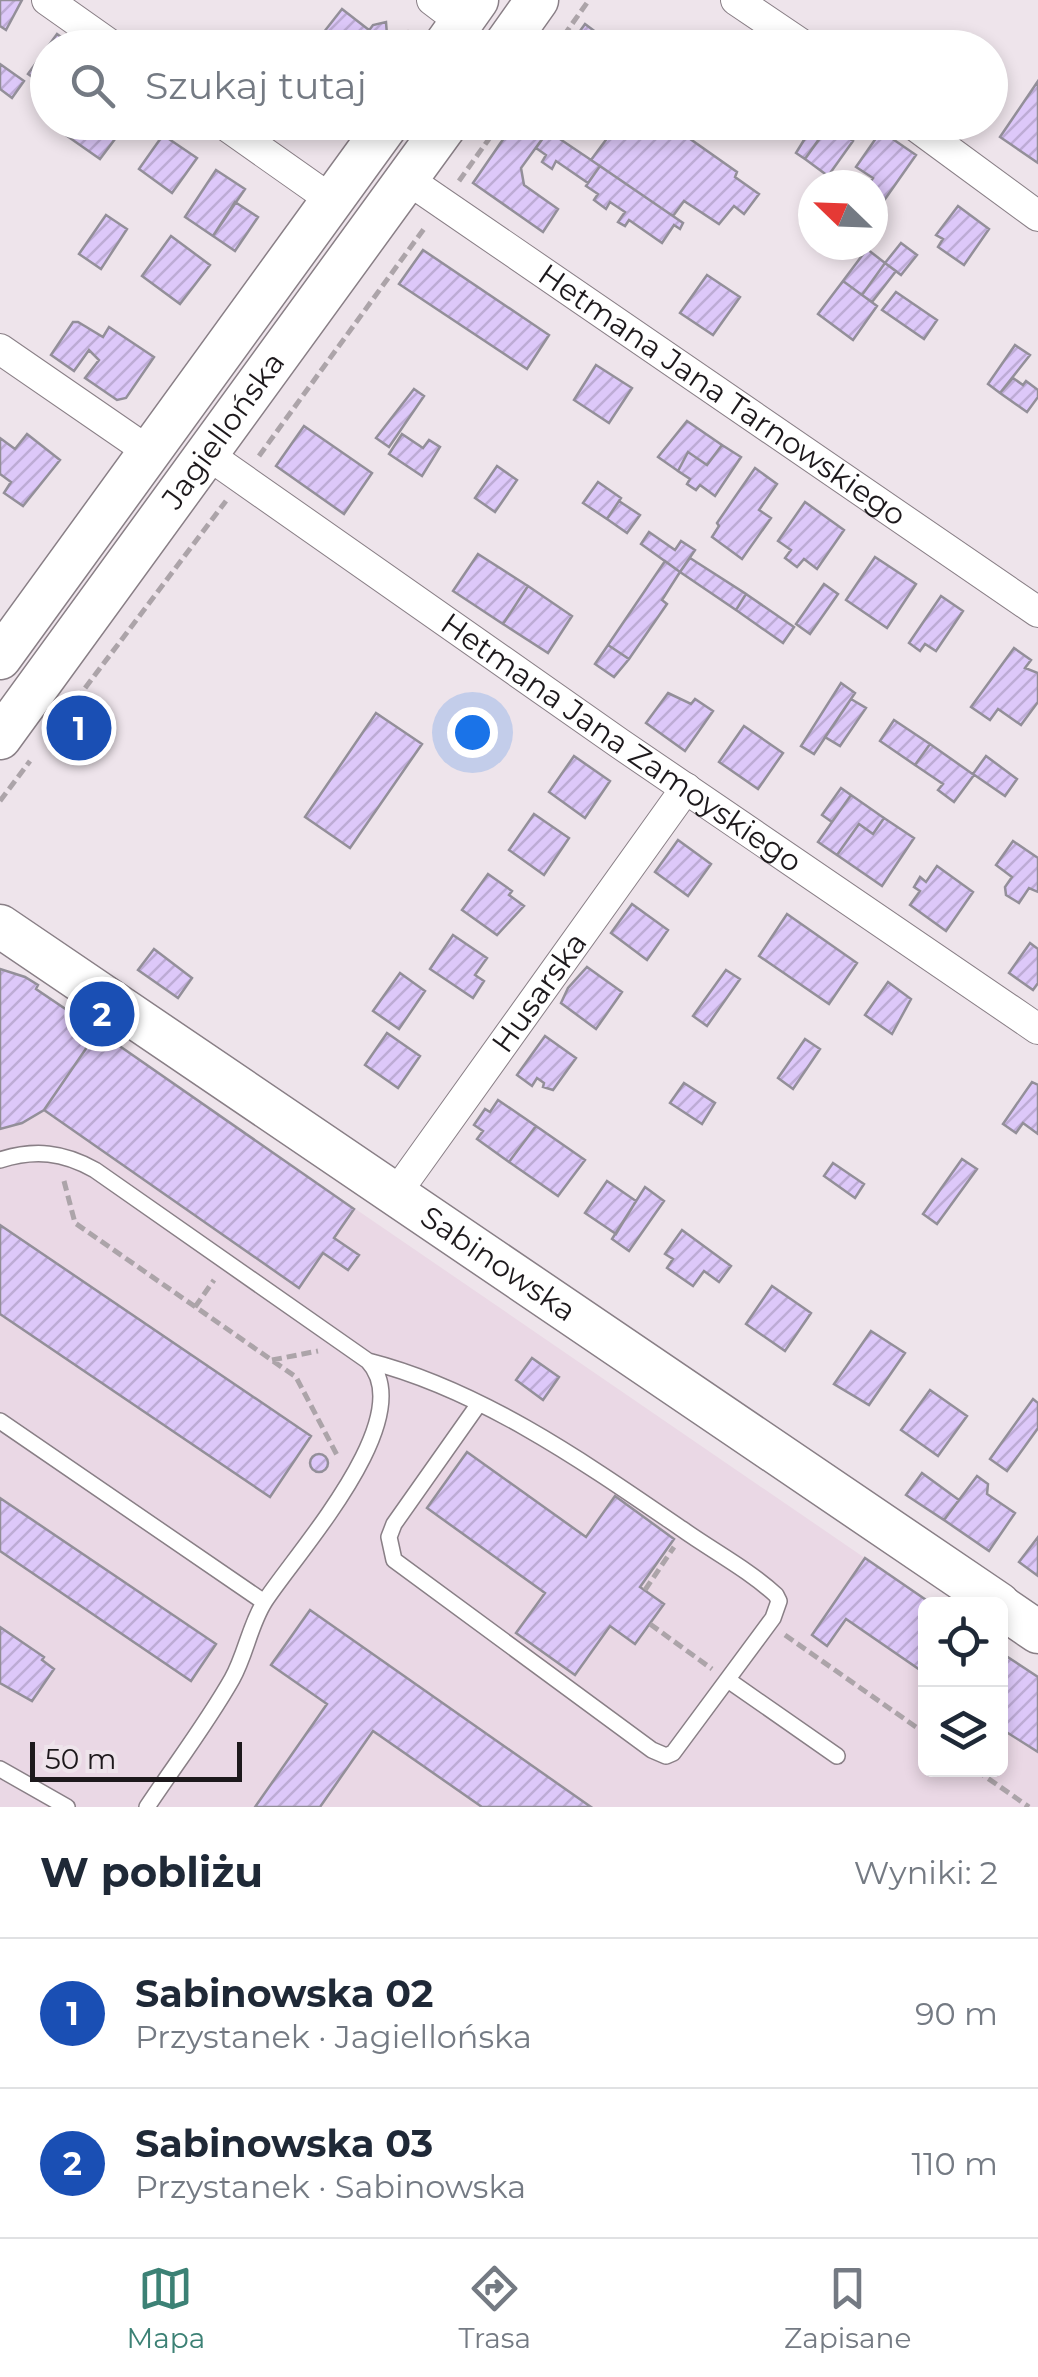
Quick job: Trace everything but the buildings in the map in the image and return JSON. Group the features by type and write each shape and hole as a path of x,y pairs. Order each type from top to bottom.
{"street":[{"path":"48,0 90,30"},
{"path":"516,30 537,0"},
{"path":"736,0 780,30"},
{"path":"247,140 333,201"},
{"name":"Jagiellońska","path":"0,658 376,140"},
{"name":"Jagiellońska","path":"0,738 435,140"},
{"path":"935,140 1038,216"},
{"name":"Hetmana Jana Tarnowskiego","path":"407,179 1038,612"},
{"path":"0,349 148,452"},
{"name":"Hetmana Jana Zamoyskiego","path":"208,454 1038,1029"},
{"name":"Husarska","path":"394,1196 686,788"},
{"name":"Sabinowska","path":"0,926 988,1597"},
{"name":"Sabinowska","path":"1008,1611 1038,1632"}],"lane":[{"path":"0,1160 27,1154 57,1154 95,1170 368,1361 420,1376 478,1405 584,1462 776,1595 778,1610 679,1747 666,1756 394,1560 389,1537 394,1524 478,1405"},
{"path":"147,1807 234,1675 264,1602 350,1481 378,1419 382,1384 368,1361"},
{"path":"0,1420 264,1602"},
{"path":"728,1680 837,1756"},
{"path":"0,1769 67,1807"}],"path":[{"path":"568,30 590,0"},
{"path":"57,1154 75,1223 296,1377 350,1481"},
{"path":"195,1306 227,1262"},
{"path":"272,1360 347,1346"},
{"path":"645,1590 685,1532"},
{"path":"650,1624 728,1680"},
{"path":"768,1624 918,1728"},
{"path":"986,1777 1029,1807"}],"shaded area":[{"path":"0,969 38,985 36,990 922,1597 918,1597 918,1777 1008,1777 1008,1657 1038,1677 1038,1807 0,1807"}],"place":[{"name":"Sabinowska 02","path":"79,728"},
{"name":"Sabinowska 03","path":"102,1014"}]}
